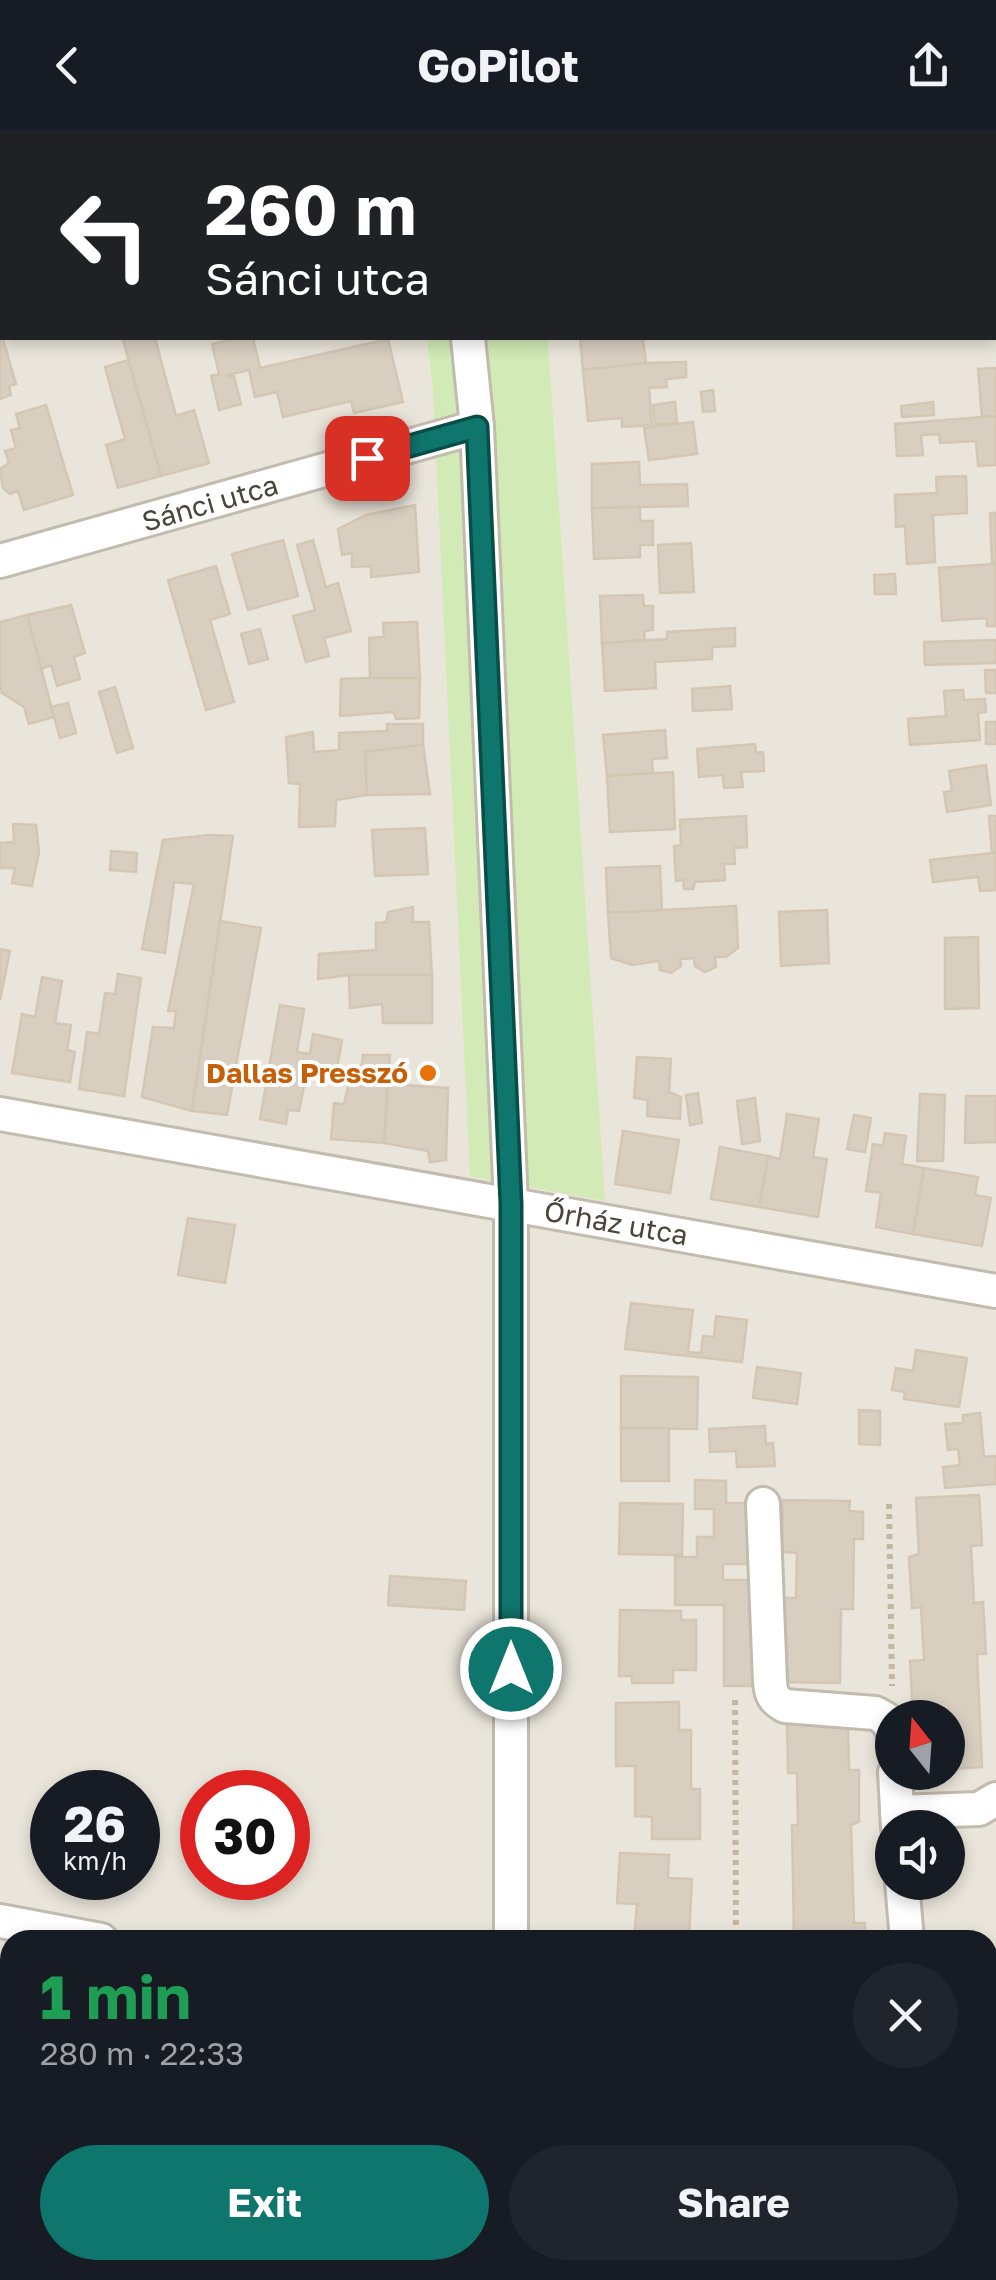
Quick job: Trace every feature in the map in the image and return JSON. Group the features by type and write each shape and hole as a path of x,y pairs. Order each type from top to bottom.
{"street":[{"path":"468,340 477,427 511,1204 511,1930"},
{"name":"Sánci utca","path":"0,562 477,427"},
{"name":"Őrház utca","path":"0,1114 996,1291"},
{"path":"763,1504 770,1692 774,1700 785,1706 875,1714"},
{"path":"965,1811 979,1809 996,1798"},
{"path":"904,1900 906,1930"},
{"path":"0,1920 50,1930"}],"path":[{"path":"889,1504 892,1700"},
{"path":"736,1700 736,1930"}],"shaded area":[{"path":"0,340 427,340 433,391 604,1201 548,340 996,340 996,1930 0,1930"}],"green space":[{"path":"427,340 548,340 605,1201 470,1176 433,391"}],"building":[{"path":"0,340 3,340 16,384 9,386 11,395 0,399"},
{"path":"123,340 156,340 176,416 194,410 209,463 161,476"},
{"path":"253,340 260,368 388,340 403,402 354,413 351,401 283,417 277,392 255,397 249,370 227,375 234,376 241,404 219,410 211,376 219,374 212,344"},
{"path":"580,340 643,340 646,363 583,370"},
{"path":"128,360 161,476 118,488 106,445 125,439 105,367"},
{"path":"686,362 686,377 666,379 667,387 649,388 652,425 622,427 622,418 588,421 583,370"},
{"path":"996,368 996,416 982,418 978,369"},
{"path":"713,390 715,411 703,412 701,392"},
{"path":"675,402 677,423 655,425 653,405"},
{"path":"933,402 934,415 902,417 901,406"},
{"path":"46,405 73,495 24,510 18,491 10,494 3,488 0,472 9,463 5,451 16,448 11,430 20,428 16,414"},
{"path":"996,416 996,465 978,466 976,441 940,443 939,434 921,435 923,455 897,456 895,424"},
{"path":"693,422 697,454 649,460 644,428"},
{"path":"639,462 640,485 687,484 688,506 592,508 592,464"},
{"path":"966,476 967,513 933,515 935,562 907,564 905,526 896,527 895,495 937,493 936,477"},
{"path":"415,505 419,572 371,577 371,566 352,567 352,553 342,555 338,529 366,515"},
{"path":"640,507 640,521 653,521 653,545 640,545 640,557 594,559 592,508"},
{"path":"990,513 996,513 996,564 992,564"},
{"path":"283,540 298,596 248,610 232,554"},
{"path":"313,540 326,587 338,583 351,631 324,638 329,656 306,662 293,616 315,610 297,545"},
{"path":"691,543 694,592 660,593 658,545"},
{"path":"996,564 996,626 987,626 987,618 942,621 939,568"},
{"path":"216,566 230,614 210,620 234,702 206,710 168,580"},
{"path":"895,574 896,594 875,594 874,575"},
{"path":"643,595 644,606 653,606 653,630 644,631 645,640 602,643 600,596"},
{"path":"71,605 85,653 74,657 80,679 57,686 51,665 41,669 27,615"},
{"path":"27,615 54,717 29,724 24,707 2,693 0,684 0,622"},
{"path":"417,622 420,678 370,678 369,638 384,637 383,623"},
{"path":"735,628 735,646 712,647 712,659 655,662 656,688 605,691 602,643 667,639 667,632"},
{"path":"260,629 268,659 249,664 241,634"},
{"path":"996,640 996,663 925,665 924,642"},
{"path":"985,670 996,670 996,693 986,693"},
{"path":"420,678 419,718 396,719 394,712 340,716 341,679"},
{"path":"730,686 732,709 693,711 692,689"},
{"path":"115,687 133,748 117,753 99,692"},
{"path":"963,690 964,700 985,699 986,712 978,713 980,740 910,745 908,719 946,716 944,691"},
{"path":"68,703 76,733 60,738 51,707"},
{"path":"986,722 996,722 996,744 986,744"},
{"path":"387,724 423,724 423,745 365,752 367,795 336,800 335,826 299,827 300,784 289,783 286,737 313,732 314,752 339,750 339,733 387,731"},
{"path":"665,730 667,758 652,759 653,773 607,776 603,735"},
{"path":"755,744 756,753 763,752 764,771 741,772 743,787 724,788 723,775 699,777 697,749"},
{"path":"423,745 430,794 367,795 365,752"},
{"path":"986,765 991,805 947,812 944,792 952,791 949,771"},
{"path":"673,772 675,829 610,832 607,776"},
{"path":"746,816 747,847 734,848 735,864 724,864 725,880 695,882 693,889 684,889 683,880 676,881 674,846 681,845 680,820"},
{"path":"989,816 996,816 996,853 992,853"},
{"path":"13,824 36,825 39,852 32,886 12,883 15,868 0,868 0,843 14,842"},
{"path":"425,828 428,874 375,876 372,830"},
{"path":"233,836 192,1111 142,1097 153,1027 174,1028 176,1011 168,1011 194,884 174,882 165,953 142,949 163,840"},
{"path":"111,851 137,853 136,872 110,870"},
{"path":"996,853 996,890 980,891 978,877 933,882 930,860"},
{"path":"660,866 662,911 608,913 606,868"},
{"path":"736,906 738,948 726,957 715,957 716,967 705,972 695,966 694,958 680,959 681,966 671,973 660,970 659,961 632,965 611,958 608,913"},
{"path":"413,907 413,922 429,922 432,975 318,979 319,954 376,950 376,923 386,922 388,912"},
{"path":"827,910 829,963 781,966 779,912"},
{"path":"220,921 261,928 227,1115 192,1111"},
{"path":"978,937 979,1008 945,1009 945,938"},
{"path":"0,949 10,951 0,1000"},
{"path":"118,974 141,978 124,1096 79,1089 87,1032 99,1034 105,993 115,994"},
{"path":"349,975 432,975 432,1023 383,1023 382,1004 350,1008"},
{"path":"42,977 62,981 55,1023 71,1025 67,1050 75,1052 70,1082 12,1073 22,1014 35,1017"},
{"path":"280,1005 304,1009 297,1052 310,1054 313,1034 342,1040 335,1080 306,1076 299,1111 288,1110 286,1124 260,1119"},
{"path":"363,1055 390,1055 384,1143 331,1139 334,1103 344,1104 349,1083 359,1085"},
{"path":"637,1057 671,1059 669,1092 681,1097 680,1119 647,1116 648,1100 634,1098"},
{"path":"388,1084 448,1088 446,1160 430,1162 428,1151 384,1143"},
{"path":"698,1093 702,1123 690,1125 686,1095"},
{"path":"920,1094 945,1095 943,1161 917,1161"},
{"path":"966,1096 996,1096 996,1142 965,1143"},
{"path":"755,1098 760,1141 742,1144 737,1101"},
{"path":"787,1114 819,1119 813,1157 827,1159 818,1217 759,1207 768,1156 780,1159"},
{"path":"854,1115 871,1118 865,1152 847,1149"},
{"path":"623,1131 679,1140 670,1193 615,1184"},
{"path":"885,1133 906,1136 902,1164 924,1168 913,1234 876,1227 881,1193 866,1191 873,1144 883,1146"},
{"path":"720,1147 768,1156 759,1207 711,1199"},
{"path":"924,1168 978,1177 975,1195 991,1198 982,1246 913,1234"},
{"path":"188,1218 235,1225 225,1283 178,1275"},
{"path":"631,1303 693,1310 688,1352 701,1353 703,1336 714,1337 716,1316 747,1320 742,1362 625,1349"},
{"path":"916,1350 967,1358 959,1407 904,1399 905,1392 892,1390 896,1368 913,1371"},
{"path":"757,1367 801,1373 797,1404 753,1398"},
{"path":"621,1376 698,1377 697,1429 621,1428"},
{"path":"859,1410 880,1411 880,1445 859,1444"},
{"path":"980,1413 984,1457 996,1456 996,1484 945,1488 943,1467 960,1465 958,1449 948,1450 945,1424 963,1423 963,1415"},
{"path":"765,1426 766,1444 773,1443 775,1466 737,1467 736,1451 710,1452 709,1429"},
{"path":"621,1428 669,1428 669,1481 621,1481"},
{"path":"695,1480 726,1481 726,1503 750,1503 750,1564 723,1564 723,1580 755,1580 755,1686 724,1686 724,1605 675,1605 675,1557 697,1557 697,1537 714,1537 714,1509 695,1509"},
{"path":"979,1495 982,1545 971,1546 974,1603 983,1602 986,1654 977,1654 982,1767 965,1768 965,1700 912,1700 910,1661 924,1660 921,1607 912,1608 909,1557 919,1554 916,1498"},
{"path":"783,1500 850,1501 849,1511 863,1512 863,1539 854,1539 853,1609 841,1609 840,1683 781,1682 783,1598 796,1598 797,1553 782,1552"},
{"path":"620,1503 683,1504 682,1555 619,1554"},
{"path":"390,1576 466,1581 464,1610 388,1605"},
{"path":"620,1610 681,1611 681,1620 696,1620 696,1670 673,1670 673,1683 632,1683 632,1676 619,1676"},
{"path":"679,1702 679,1730 691,1730 691,1789 700,1789 700,1839 652,1839 652,1817 635,1816 635,1766 616,1766 616,1703"},
{"path":"848,1722 849,1770 859,1770 859,1822 851,1825 854,1923 865,1923 865,1930 794,1930 792,1825 798,1825 797,1773 788,1773 787,1723"},
{"path":"620,1853 669,1855 668,1878 692,1879 689,1930 635,1930 637,1904 617,1903"}],"place":[{"name":"Dallas Presszó","path":"428,1073"}],"route":[{"path":"367,458 477,427 511,1204 511,1669"}]}
